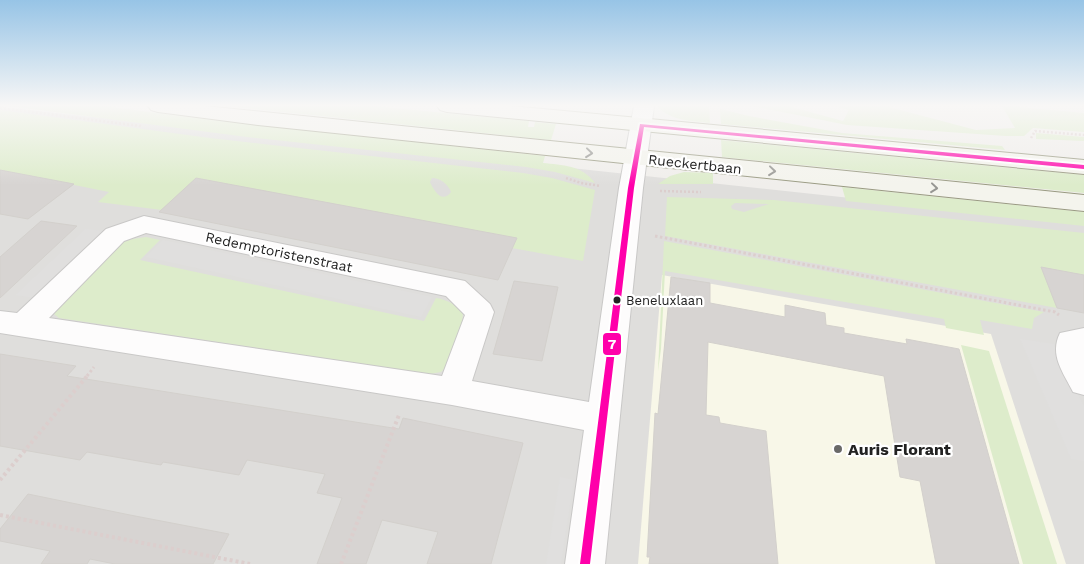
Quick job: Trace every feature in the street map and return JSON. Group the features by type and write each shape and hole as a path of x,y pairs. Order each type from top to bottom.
{"main road":[{"name":"Rueckertbaan","path":"387,132 1084,203"},
{"path":"784,132 1084,167"}],"street":[{"path":"585,564 626,231 641,132"},
{"name":"Redemptoristenstraat","path":"12,324 115,235 144,224 455,288 480,312 452,391"},
{"name":"Redemptoristenstraat","path":"12,324 410,384 602,419"},
{"path":"1084,340 1071,342 1070,356 1084,382"}],"path":[{"path":"1031,143 1031,137 1034,132"},
{"path":"1051,132 1084,135"},
{"path":"626,231 1055,312 1062,318"},
{"path":"0,480 116,340"},
{"path":"342,564 410,384"},
{"path":"0,515 250,564"}],"shaded area":[{"path":"0,132 237,132 1084,223 1084,564 0,564"},
{"path":"85,229 105,231 37,298 15,295"},
{"path":"163,240 432,297 421,317 146,257"},
{"name":"Auris Florant","path":"662,275 991,334 1066,564 638,564"},
{"path":"1020,339 1054,344 1084,406 1084,461 1071,459"},
{"path":"560,477 574,480 561,564 546,564"}],"green space":[{"path":"0,132 167,132 523,173 552,178 595,190 583,261 512,248 516,238 196,178 162,210 98,202 109,192 0,170","holes":["432,178 441,180 448,186 451,192 444,197 436,192 430,182"]},
{"path":"211,132 324,132 545,156 543,163 564,165 578,169 595,183 555,172 526,167"},
{"path":"477,132 553,132 551,140"},
{"path":"812,132 838,132 1002,146 1005,150"},
{"path":"953,132 1028,132 1024,136"},
{"path":"1036,133 1084,137 1084,141 1036,139"},
{"path":"721,140 1084,175 1084,193 722,157"},
{"path":"684,172 713,173 713,184 658,184 670,176"},
{"path":"842,187 1084,212 1084,226 846,201"},
{"path":"667,197 774,200 1084,233 1084,275 1042,267 1057,308 665,236","holes":["735,203 769,204 744,212 732,209 731,206"]},
{"path":"146,237 160,240 140,260 424,321 436,298 451,303 463,312 462,323 445,368 441,372 430,374 59,318 54,314 54,311 120,243"},
{"path":"664,241 1044,312 1034,318 1032,329 980,320 984,335 946,328 944,319 665,271 658,371"},
{"path":"961,345 989,351 1057,564 1023,564"}],"building":[{"path":"0,170 74,184 28,219 0,214"},
{"path":"196,178 517,238 498,280 159,212"},
{"path":"41,221 77,226 0,298 0,257"},
{"path":"1041,267 1084,275 1084,313 1057,308"},
{"path":"671,277 710,283 710,303 785,317 785,305 825,313 826,325 844,328 844,333 907,344 906,339 959,349 1019,564 936,564 920,481 900,477 884,376 708,342 706,415 719,417 720,423 766,431 778,564 649,564 650,557 647,557 655,413 658,414"},
{"path":"514,281 558,287 542,361 493,354"},
{"path":"0,354 76,366 67,376 399,429 403,418 523,443 491,564 427,564 438,532 382,520 366,564 317,564 342,498 317,493 325,474 247,460 239,475 163,462 161,465 87,452 80,460 0,446"},
{"path":"28,494 229,534 213,564 115,564 90,559 87,564 41,564 50,551 0,541 0,529"}],"transit line":[{"name":"7","path":"585,564 631,188 641,132"},
{"name":"7","path":"719,132 1084,167"}],"place":[{"name":"Beneluxlaan","path":"617,300"},
{"name":"Auris Florant","path":"838,449"}]}
